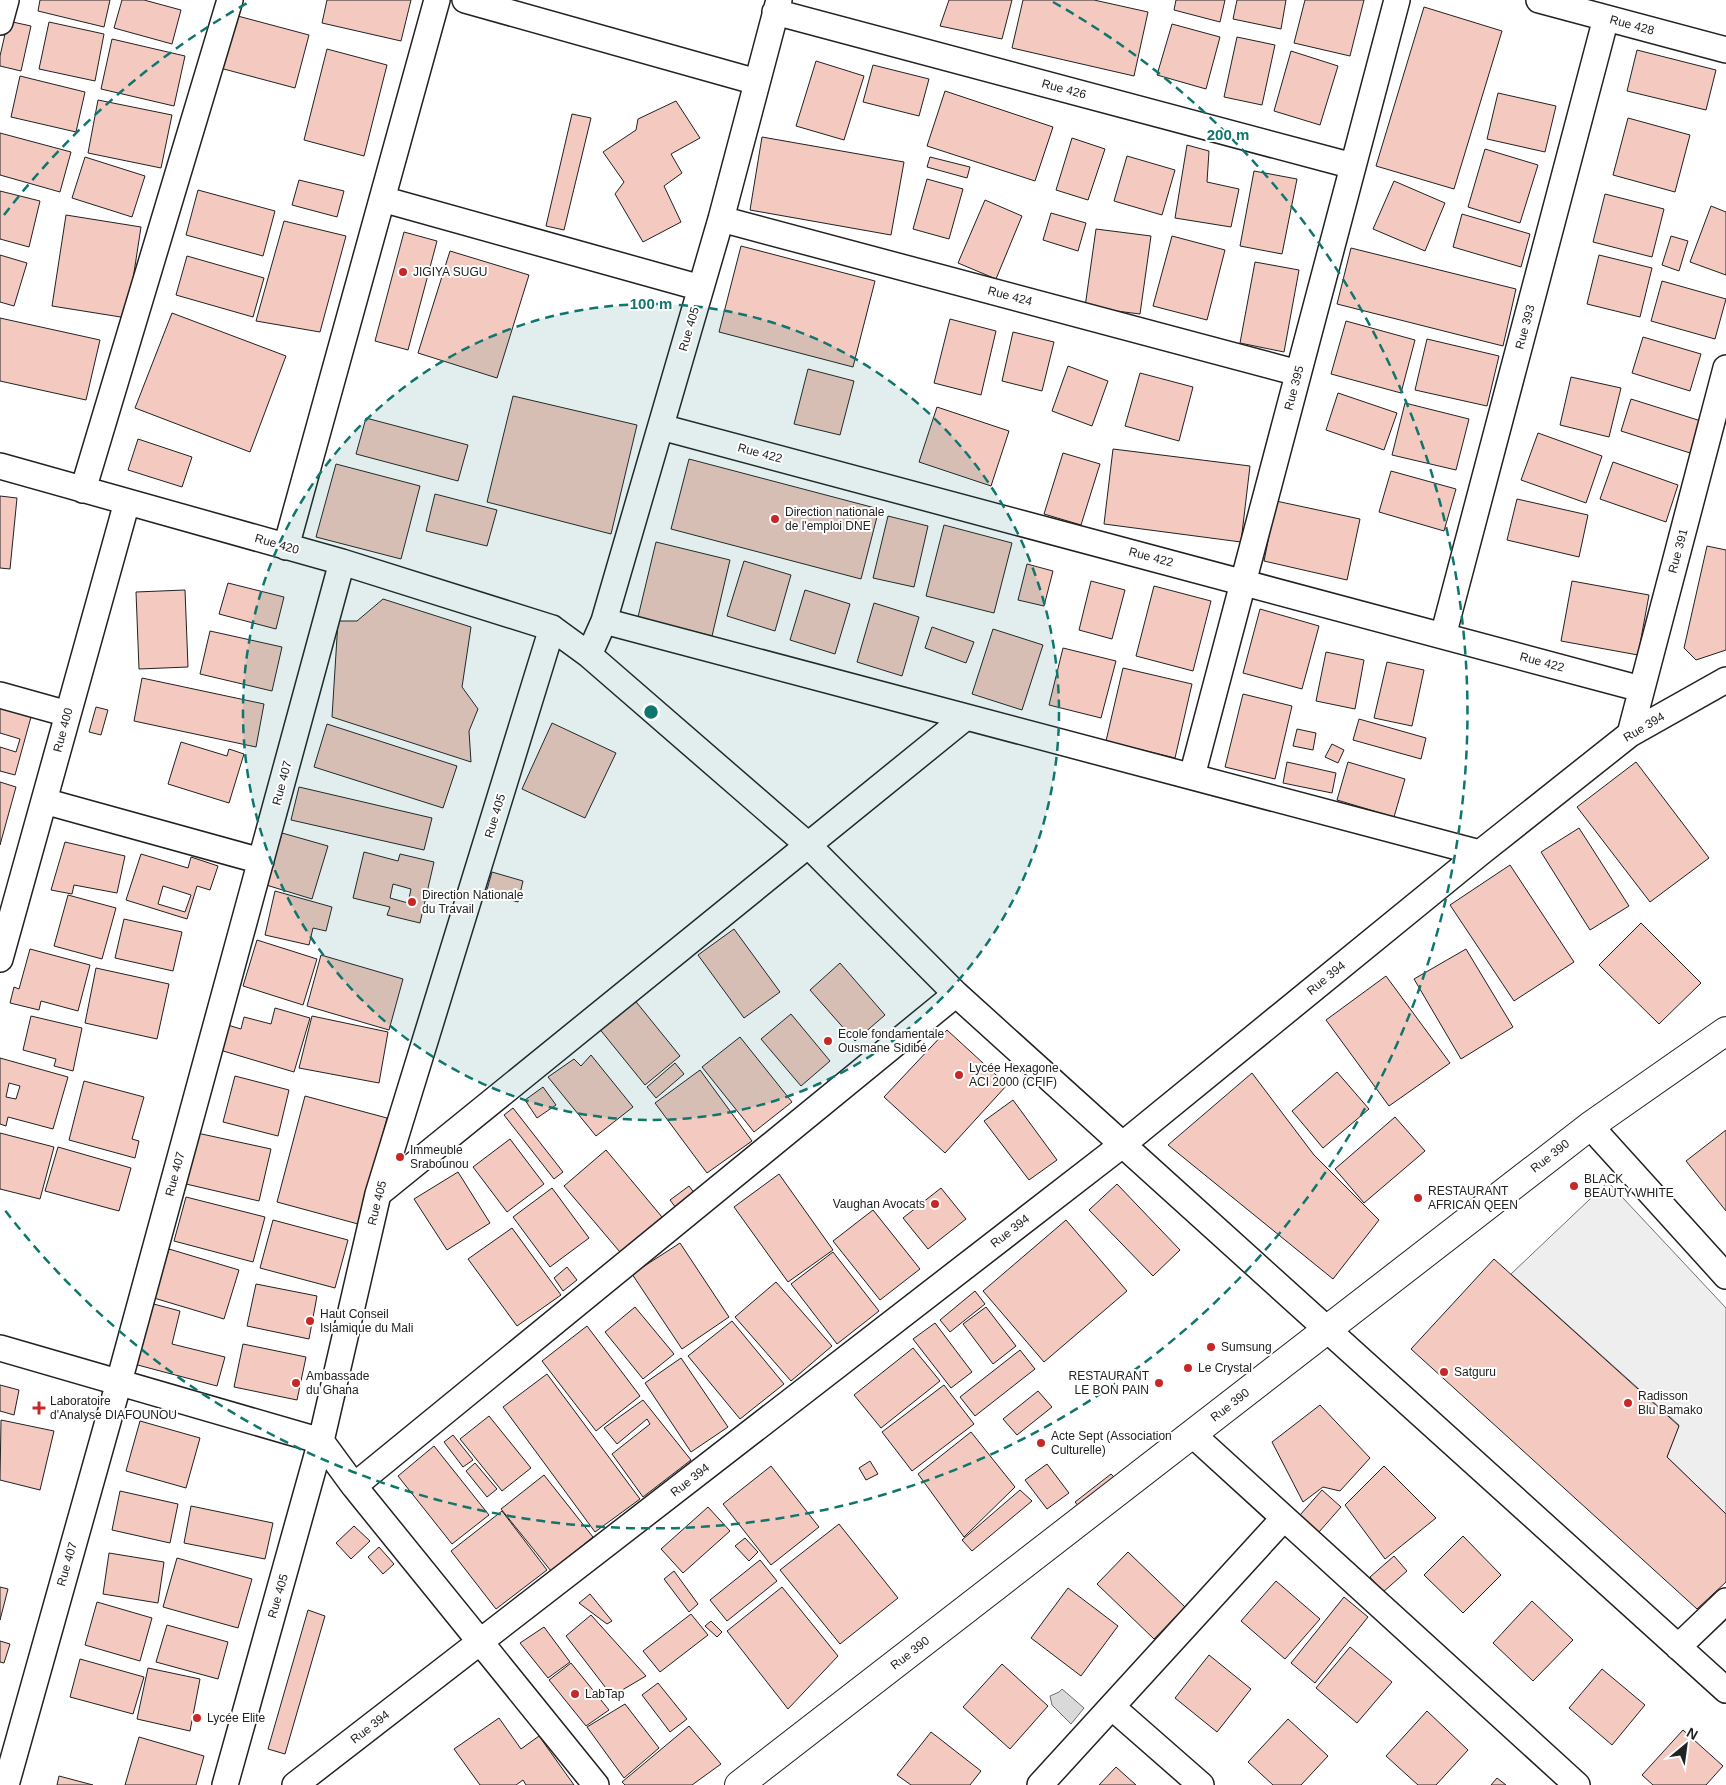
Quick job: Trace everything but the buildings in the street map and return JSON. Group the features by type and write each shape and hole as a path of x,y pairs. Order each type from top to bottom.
{"street":[{"path":"0,22 6,0"},
{"path":"82,490 230,0"},
{"path":"286,546 437,0"},
{"path":"465,0 493,4 757,82"},
{"name":"Rue 395","path":"1192,776 1396,0"},
{"name":"Rue 428","path":"1539,0 1726,50"},
{"name":"Rue 426","path":"777,6 1353,166"},
{"name":"Rue 405","path":"588,655 604,620 661,427 721,219 777,6"},
{"name":"Rue 393","path":"1443,636 1606,18"},
{"path":"382,199 701,288"},
{"name":"Rue 424","path":"721,219 1298,373"},
{"name":"Rue 391","path":"1630,734 1726,368"},
{"name":"Rue 422","path":"661,427 1641,689"},
{"name":"Rue 420","path":"0,466 342,562 552,628 588,655 808,845 956,994 1726,1690"},
{"name":"Rue 400","path":"0,959 6,915 44,801 127,502"},
{"name":"Rue 407","path":"6,1785 119,1382 342,562"},
{"path":"604,620 1480,853"},
{"name":"Rue 405","path":"226,1785 321,1441 378,1194 552,628"},
{"name":"Rue 394","path":"295,1785 1122,1145 1480,853 1630,734 1726,680"},
{"path":"0,695 68,714"},
{"path":"378,1194 966,717"},
{"path":"44,801 261,861"},
{"path":"354,1486 956,994"},
{"name":"Rue 390","path":"739,1785 1590,1126 1726,1030"},
{"path":"1590,1126 1726,1276"},
{"path":"0,1348 321,1441 354,1486 596,1785"},
{"path":"1192,1434 1577,1785"},
{"path":"1040,1785 1284,1518"},
{"path":"1678,1647 1726,1601"},
{"path":"1112,1707 1201,1785"}],"shaded area":[{"path":"1608,1182 1726,1308 1726,1514 1667,1457 1679,1425 1511,1274"},
{"path":"1062,1689 1084,1708 1071,1724 1052,1705 1050,1696"}],"place":[{"name":"JIGIYA SUGU","path":"403,272"},
{"name":"Direction nationale de l'emploi DNE","path":"775,519"},
{"name":"Direction Nationale du Travail","path":"412,902"},
{"name":"Ecole fondamentale Ousmane Sidibé","path":"828,1041"},
{"name":"Lycée Hexagone ACI 2000 (CFIF)","path":"959,1075"},
{"name":"Immeuble Srabounou","path":"400,1157"},
{"name":"BLACK BEAUTY WHITE","path":"1574,1186"},
{"name":"RESTAURANT AFRICAN QEEN","path":"1418,1198"},
{"name":"Vaughan Avocats","path":"935,1204"},
{"name":"Haut Conseil Islamique du Mali","path":"310,1321"},
{"name":"Sumsung","path":"1211,1347"},
{"name":"Le Crystal","path":"1188,1368"},
{"name":"Satguru","path":"1444,1372"},
{"name":"Ambassade du Ghana","path":"296,1383"},
{"name":"RESTAURANT LE BON PAIN","path":"1159,1383"},
{"name":"Radisson Blu Bamako","path":"1628,1403"},
{"name":"Laboratoire d'Analyse DIAFOUNOU","path":"39,1408"},
{"name":"Acte Sept (Association Culturelle)","path":"1041,1443"},
{"name":"LabTap","path":"575,1694"},
{"name":"Lycée Elite","path":"197,1718"}]}
